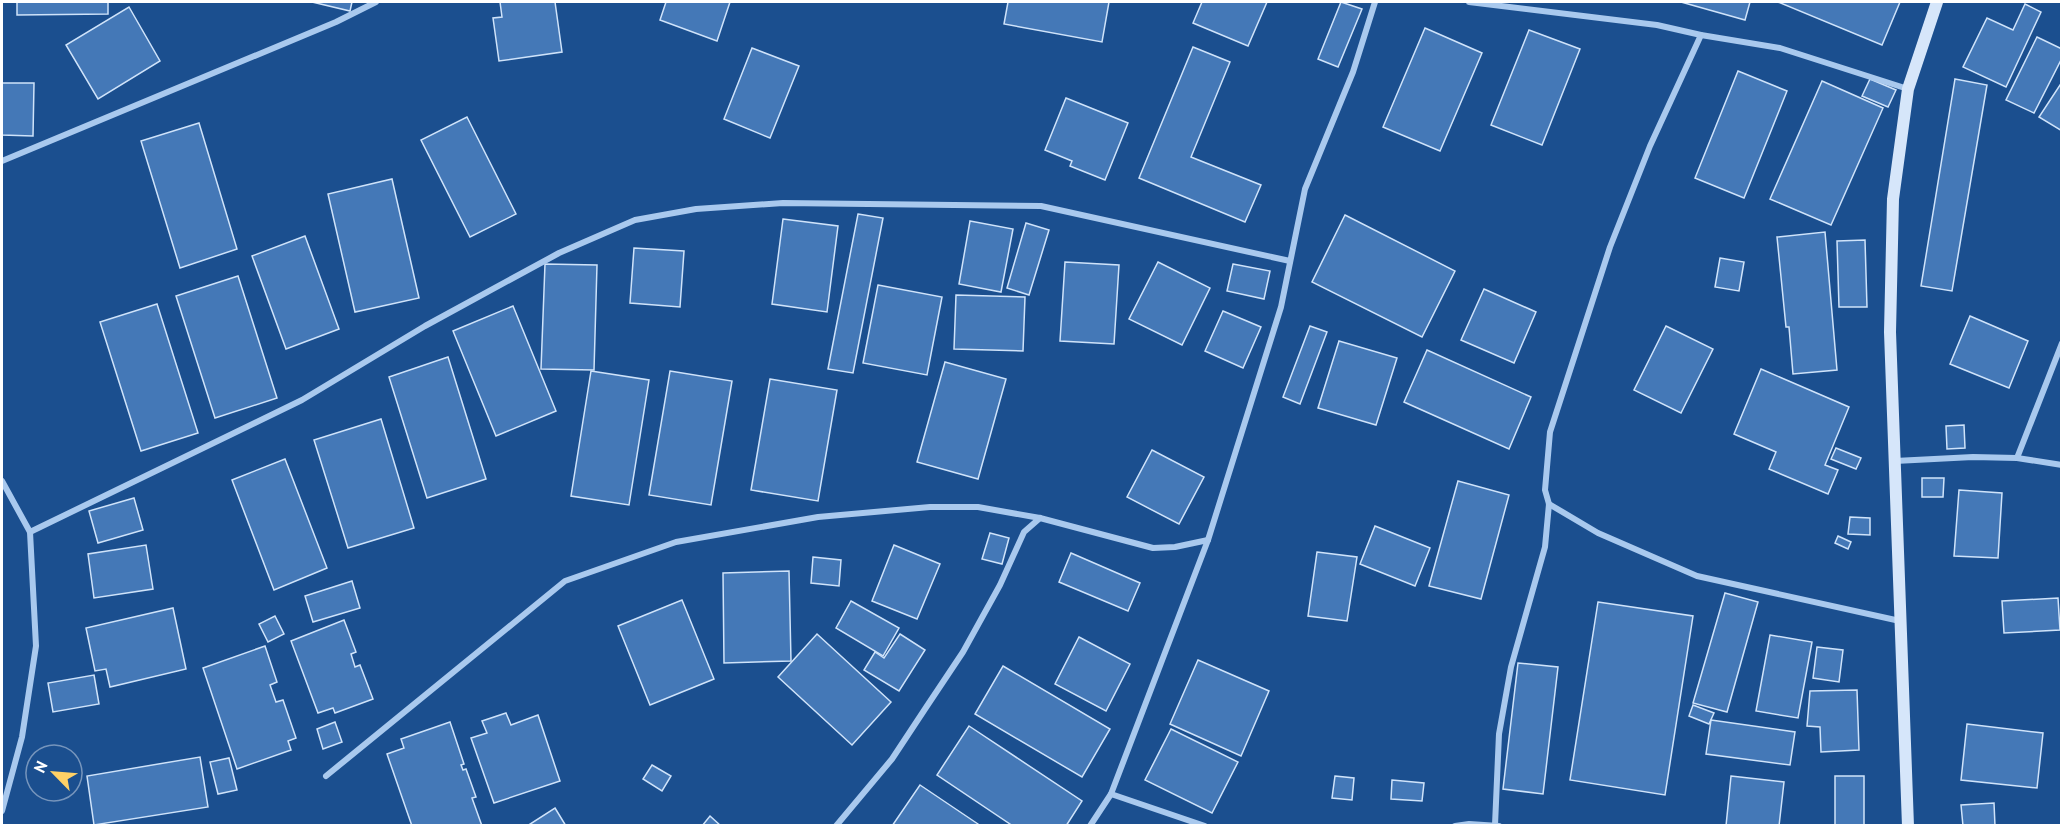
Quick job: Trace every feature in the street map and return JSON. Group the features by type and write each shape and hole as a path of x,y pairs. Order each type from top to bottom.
{"street":[{"path":"2,161 336,22 376,2"},
{"path":"1090,825 1111,794 1208,540 1281,307 1305,189 1353,72 1375,2"},
{"path":"1469,2 1657,26 1701,36 1779,48 1908,89"},
{"path":"1908,825 1890,332 1893,199 1908,89 1937,2"},
{"path":"1495,825 1499,734 1514,657 1545,547 1548,504 1545,490 1550,432 1610,247 1650,146 1701,36"},
{"path":"30,532 302,400 425,326 549,258 635,220 696,209 783,203 1041,206 1290,261"},
{"path":"2017,458 2061,344"},
{"path":"1894,461 1973,457 2017,458 2061,465"},
{"path":"2,481 30,532 36,646 22,737 2,811"},
{"path":"1548,504 1598,533 1697,576 1900,621"},
{"path":"326,776 565,581 676,542 818,517 930,507 978,507 1040,518 1153,548 1176,547 1208,540"},
{"path":"836,825 892,759 963,652 1000,585 1024,532 1040,518"},
{"path":"1111,794 1205,825"},
{"path":"1455,825 1499,825"}],"building":[{"path":"17,2 108,2 108,14 17,15"},
{"path":"312,2 352,2 350,11"},
{"path":"500,2 555,2 562,52 499,61 493,18 502,17"},
{"path":"666,2 730,2 717,41 660,20"},
{"path":"1008,2 1109,2 1102,42 1004,24"},
{"path":"1202,2 1267,2 1248,46 1193,23"},
{"path":"1341,2 1362,9 1338,67 1318,59"},
{"path":"1681,2 1750,2 1745,20"},
{"path":"1778,2 1900,2 1882,45"},
{"path":"2025,4 2041,12 2006,87 1963,67 1987,18 2013,30"},
{"path":"129,7 160,61 98,99 66,45"},
{"path":"1425,28 1482,53 1440,151 1383,127"},
{"path":"1529,30 1580,49 1542,145 1491,125"},
{"path":"2037,37 2062,49 2062,58 2034,113 2006,100"},
{"path":"1193,47 1230,62 1191,157 1261,185 1245,222 1139,178"},
{"path":"752,48 799,66 770,138 724,119"},
{"path":"1738,71 1787,91 1744,198 1695,178"},
{"path":"1870,79 1896,90 1888,107 1862,96"},
{"path":"1955,79 1987,85 1952,291 1921,286"},
{"path":"1822,81 1883,108 1831,225 1770,199"},
{"path":"2062,82 2062,131 2039,117"},
{"path":"2,83 34,83 33,136 2,135"},
{"path":"1066,98 1128,123 1105,180 1070,166 1072,161 1045,150"},
{"path":"467,117 516,214 470,237 421,140"},
{"path":"199,123 237,249 180,268 141,141"},
{"path":"392,179 419,298 355,312 328,194"},
{"path":"858,214 883,218 853,373 828,369"},
{"path":"1345,215 1455,271 1422,337 1312,282"},
{"path":"783,219 838,226 827,312 772,304"},
{"path":"970,221 1013,229 1001,292 959,284"},
{"path":"1026,223 1049,230 1029,295 1007,288"},
{"path":"1825,232 1837,370 1793,374 1777,237"},
{"path":"305,236 339,329 286,349 252,256"},
{"path":"1865,240 1867,307 1839,307 1837,241"},
{"path":"634,248 684,251 680,307 630,303"},
{"path":"1720,258 1744,262 1739,291 1715,287"},
{"path":"1065,262 1119,265 1114,344 1060,341"},
{"path":"1158,262 1210,288 1182,345 1129,319"},
{"path":"545,264 597,265 594,370 541,369"},
{"path":"1233,264 1270,271 1264,299 1227,291"},
{"path":"238,276 277,398 215,418 176,296"},
{"path":"878,285 942,297 927,375 863,363"},
{"path":"1484,289 1536,312 1514,363 1461,340"},
{"path":"956,295 1025,297 1023,351 954,349"},
{"path":"157,304 198,433 141,451 100,322"},
{"path":"513,306 556,411 496,436 453,331"},
{"path":"1223,311 1261,327 1243,368 1205,351"},
{"path":"1970,316 2028,341 2009,388 1950,364"},
{"path":"1310,326 1327,332 1300,404 1283,397"},
{"path":"1666,326 1713,349 1681,413 1634,390"},
{"path":"1339,341 1397,358 1376,425 1318,408"},
{"path":"1427,350 1531,397 1509,449 1404,402"},
{"path":"448,357 486,479 427,498 389,377"},
{"path":"945,362 1006,379 978,479 917,462"},
{"path":"1761,369 1849,407 1825,465 1838,470 1828,494 1769,469 1776,452 1734,434"},
{"path":"591,371 649,380 629,505 571,496"},
{"path":"670,371 732,381 711,505 649,495"},
{"path":"770,379 837,390 818,501 751,490"},
{"path":"381,419 414,528 348,548 314,440"},
{"path":"1964,425 1965,448 1947,449 1946,426"},
{"path":"1836,448 1861,458 1856,469 1831,459"},
{"path":"1152,450 1204,477 1179,524 1127,497"},
{"path":"285,459 327,568 274,590 232,480"},
{"path":"1922,478 1944,478 1943,497 1922,497"},
{"path":"1458,481 1509,495 1481,599 1429,586"},
{"path":"1959,490 2002,493 1998,558 1954,556"},
{"path":"134,498 143,530 98,543 89,511"},
{"path":"1850,517 1870,518 1870,535 1848,534"},
{"path":"1375,526 1430,548 1415,586 1360,564"},
{"path":"990,533 1009,538 1002,564 982,559"},
{"path":"1838,536 1851,542 1848,549 1835,543"},
{"path":"146,545 153,589 94,598 88,554"},
{"path":"894,545 940,564 917,619 872,601"},
{"path":"1317,552 1357,557 1347,621 1308,616"},
{"path":"1071,553 1140,583 1128,611 1059,582"},
{"path":"813,557 841,560 839,586 811,583"},
{"path":"789,571 791,661 724,663 723,573"},
{"path":"352,581 360,608 313,622 305,596"},
{"path":"1725,593 1758,602 1727,712 1693,703"},
{"path":"2058,598 2060,630 2004,633 2002,601"},
{"path":"682,600 714,679 650,705 618,626"},
{"path":"851,601 899,628 883,656 836,628"},
{"path":"1598,602 1693,616 1665,795 1570,780"},
{"path":"173,608 186,669 110,687 106,669 95,671 86,628"},
{"path":"275,616 284,634 268,642 259,624"},
{"path":"344,620 356,652 351,654 355,667 360,665 373,699 335,713 333,708 318,713 291,641"},
{"path":"817,634 891,702 852,745 778,677"},
{"path":"900,634 925,650 899,691 864,670 875,652 884,658"},
{"path":"1770,635 1812,642 1798,718 1756,711"},
{"path":"1079,637 1130,664 1106,711 1055,684"},
{"path":"265,646 277,682 270,685 276,702 283,700 296,738 288,741 291,750 237,769 203,668"},
{"path":"1817,647 1843,650 1839,682 1813,678"},
{"path":"1198,660 1269,691 1241,756 1170,724"},
{"path":"1518,663 1558,667 1543,794 1503,789"},
{"path":"1003,666 1110,729 1082,777 975,714"},
{"path":"94,675 99,704 53,712 48,683"},
{"path":"1857,690 1859,750 1821,752 1820,727 1807,726 1810,691"},
{"path":"1693,705 1714,713 1709,724 1689,716"},
{"path":"506,713 511,725 538,715 560,781 494,803 471,738 487,733 482,721"},
{"path":"1711,720 1795,732 1790,765 1706,754"},
{"path":"335,722 342,742 323,749 317,729"},
{"path":"450,722 464,764 461,765 463,770 466,769 476,797 472,798 482,826 412,826 387,754 404,748 401,739"},
{"path":"1967,724 2043,733 2037,788 1961,780"},
{"path":"969,726 1082,801 1066,826 1013,826 937,775"},
{"path":"1171,729 1238,762 1212,813 1145,780"},
{"path":"200,757 208,807 94,825 87,776"},
{"path":"229,758 237,790 218,794 210,762"},
{"path":"652,765 671,776 662,791 643,779"},
{"path":"1335,776 1354,778 1352,800 1332,798"},
{"path":"1731,776 1784,782 1779,826 1726,826"},
{"path":"1835,776 1864,776 1864,826 1835,826"},
{"path":"1392,780 1424,783 1422,801 1391,799"},
{"path":"920,785 978,824 976,826 892,826"},
{"path":"1994,803 1995,826 1963,826 1961,805"},
{"path":"555,808 566,826 527,826"},
{"path":"710,816 721,826 702,826"}]}
